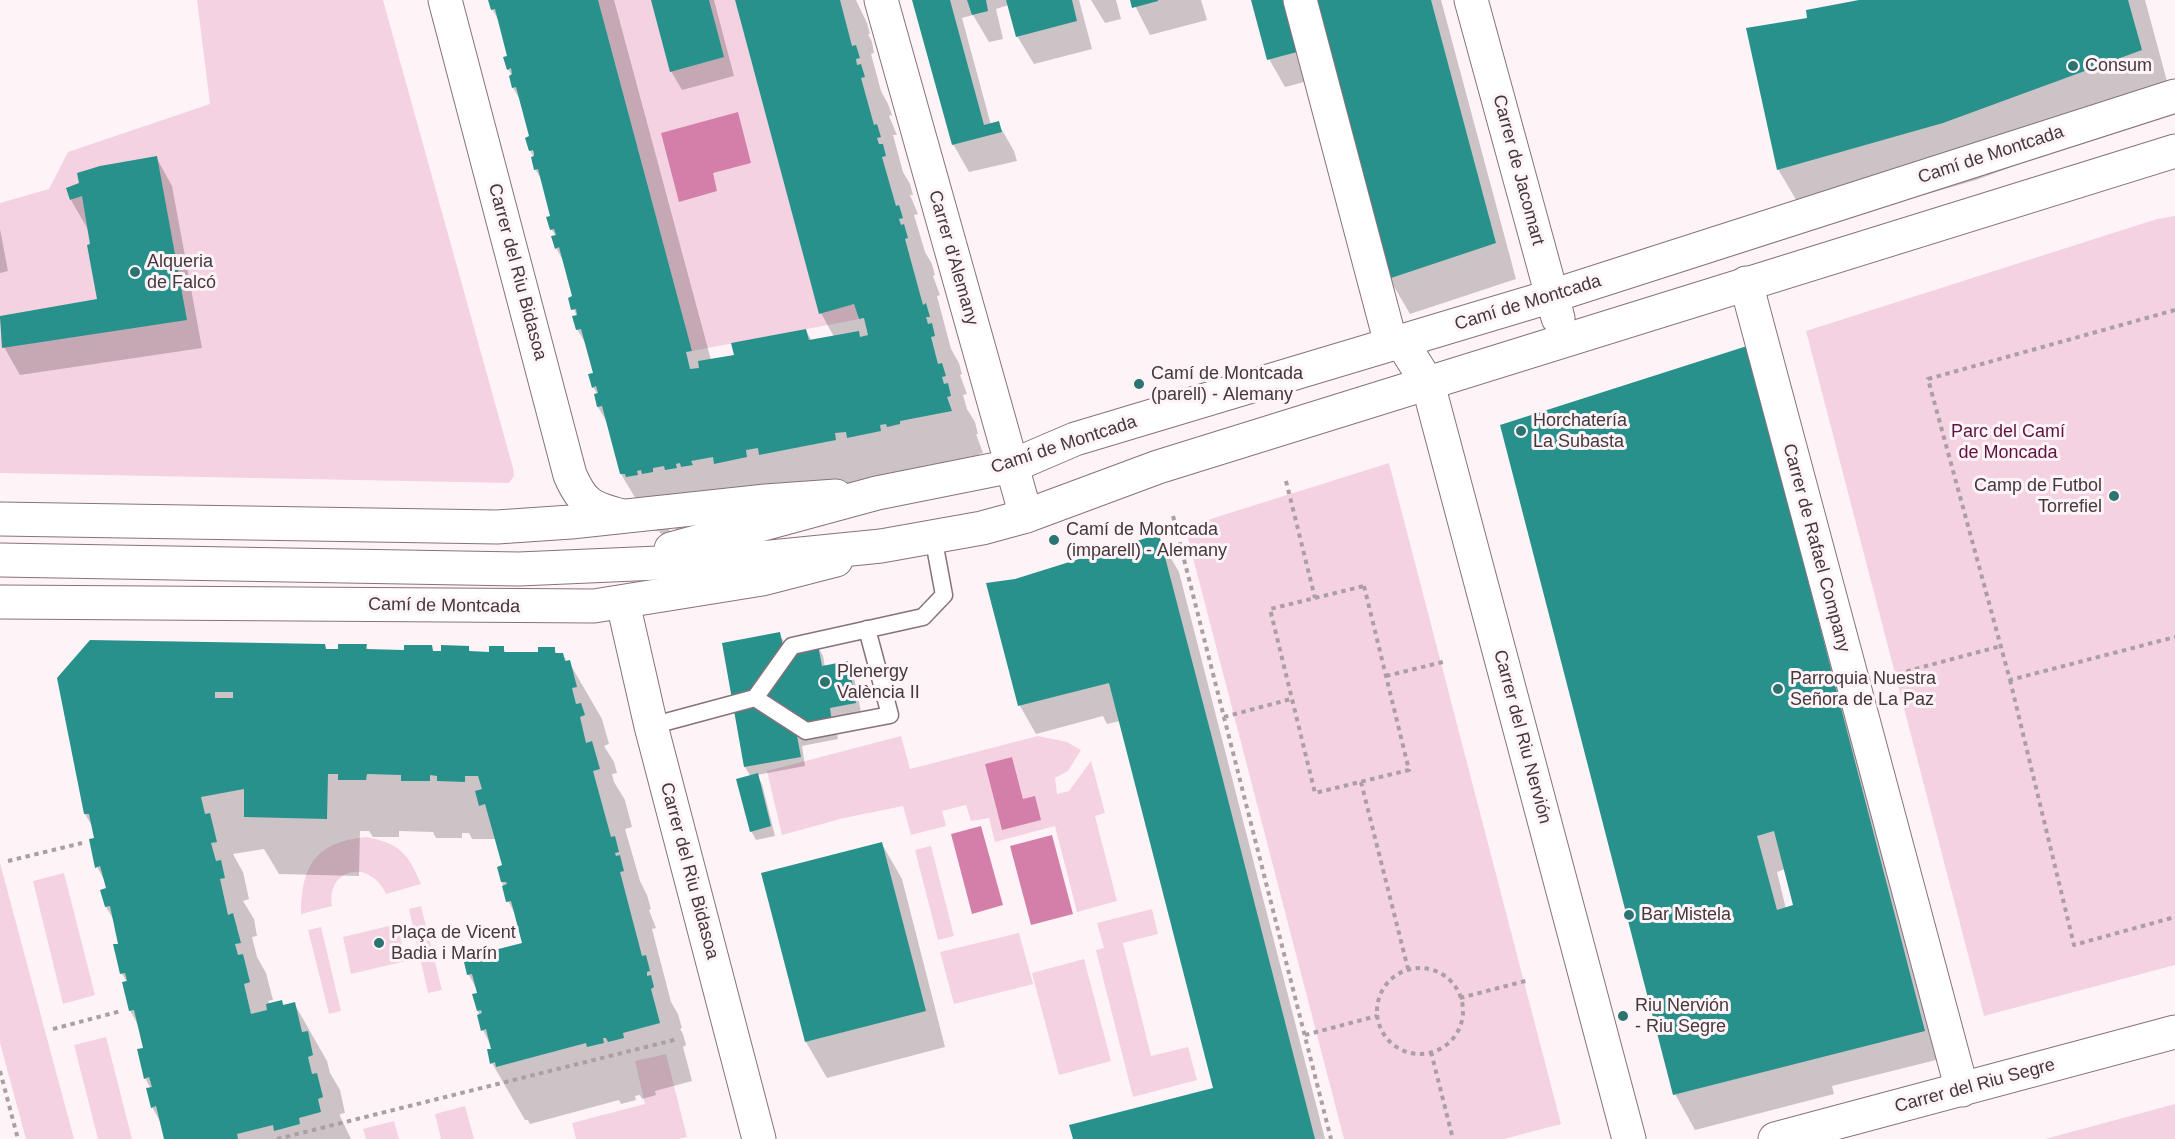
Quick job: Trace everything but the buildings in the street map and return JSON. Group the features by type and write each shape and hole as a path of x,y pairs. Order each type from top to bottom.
{"street":[{"name":"Carrer del Riu Bidasoa","path":"445,0 570,475 576,489 585,500 598,510 622,516"},
{"name":"Carrer d'Alemany","path":"881,0 1026,516"},
{"name":"Carrer del Riu Nervión","path":"1300,0 1396,343 1428,384 1629,1139"},
{"name":"Carrer de Jacomart","path":"1471,0 1564,340"},
{"name":"Camí de Montcada","path":"611,564 877,493 1012,466 1075,438 1552,296 2175,96"},
{"name":"Camí de Montcada","path":"0,560 519,569 751,559 880,546 982,528 1026,516 1158,467 2175,151"},
{"name":"Carrer de Rafael Company","path":"1746,284 1962,1090"},
{"name":"Camí de Montcada","path":"0,519 497,527 543,525 766,501 877,493"},
{"name":"Camí de Montcada","path":"0,602 594,606 762,579 880,546"},
{"name":"Carrer del Riu Bidasoa","path":"623,603 651,726 759,1139"},
{"name":"Carrer del Riu Segre","path":"1775,1139 2175,1032"}],"lane":[{"path":"651,726 754,698 792,646 923,617 944,595 933,537"},
{"path":"754,698 806,731 890,715 867,629"}],"path":[{"path":"2175,310 1928,379 2010,680 2074,945 2175,917"},
{"path":"1286,481 1315,598"},
{"path":"1173,516 1331,1139"},
{"path":"1364,586 1386,676 1409,770 1315,793 1270,609 1364,586"},
{"path":"2010,680 2175,638"},
{"path":"1853,685 2001,646"},
{"path":"1386,676 1448,661"},
{"path":"1224,717 1291,699"},
{"path":"1361,782 1408,969"},
{"path":"8,861 82,843"},
{"path":"1408,969 1435,970 1455,986 1461,998 1463,1012 1454,1038 1443,1047 1431,1052 1416,1053 1402,1050 1390,1042 1381,1030 1377,1016 1377,1004 1388,982 1408,969"},
{"path":"1461,998 1529,980"},
{"path":"53,1029 121,1011"},
{"path":"1305,1035 1377,1016"},
{"path":"278,1139 678,1039"},
{"path":"1431,1052 1453,1139"},
{"path":"0,1071 18,1139"}],"green space":[{"path":"197,0 383,0 513,468 514,476 509,483 0,473 0,203 49,189 68,152 210,104"},
{"path":"598,0 735,0 819,313 854,304 859,319 692,351"},
{"name":"Parc del Camí de Moncada","path":"2175,216 2175,965 1984,1016 1806,331 2157,219"},
{"path":"1389,463 1561,1124 1504,1139 1344,1139 1185,527"},
{"path":"901,736 910,769 1038,736 1067,742 1081,750 1068,771 1055,778 1057,794 1069,791 1091,761 1105,813 1095,816 1117,901 1077,912 1055,826 995,842 989,818 971,821 966,805 942,811 946,826 911,835 903,806 844,818 782,835 767,771","holes":["1012,757 1023,799 985,764"]},
{"path":"366,837 387,843 401,851 412,864 421,884 386,894 370,875 351,872 342,876 336,883 332,893 332,906 301,914 304,882 308,869 315,859 335,844"},
{"path":"931,846 954,936 938,940 915,850"},
{"path":"0,863 74,1139 26,1139 0,1043"},
{"path":"64,873 95,995 63,1004 33,881"},
{"path":"421,906 442,990 428,993 409,909"},
{"path":"1152,909 1158,934 1123,943 1151,1056 1188,1047 1197,1080 1133,1097 1096,950 1104,948 1097,923"},
{"path":"397,924 406,961 351,974 343,937"},
{"path":"321,927 341,1011 329,1014 308,930"},
{"path":"1019,933 1033,984 954,1004 940,952"},
{"path":"1084,959 1111,1061 1059,1075 1032,973"},
{"path":"106,1037 132,1139 98,1139 74,1045"},
{"path":"666,1054 687,1137 678,1139 576,1139 572,1123 645,1104 635,1061"},
{"path":"2175,1104 2175,1139 2045,1139"},
{"path":"465,1106 474,1139 441,1139 435,1114"},
{"path":"394,1121 399,1139 366,1139 363,1129"}],"shaded area":[{"path":"738,112 751,163 713,173 717,191 679,202 661,133"},
{"path":"1012,757 1023,799 1035,796 1041,820 1002,830 985,764"},
{"path":"981,826 1003,905 972,914 951,834"},
{"path":"1052,835 1073,914 1031,925 1010,846"}],"place":[{"name":"Consum","path":"2073,66"},
{"name":"Alqueria de Falcó","path":"135,272"},
{"name":"Camí de Montcada (parell) - Alemany","path":"1139,384"},
{"name":"Horchatería La Subasta","path":"1521,431"},
{"name":"Camp de Futbol Torrefiel","path":"2114,496"},
{"name":"Camí de Montcada (imparell) - Alemany","path":"1054,540"},
{"name":"Plenergy València II","path":"825,682"},
{"name":"Parroquia Nuestra Señora de La Paz","path":"1778,689"},
{"name":"Bar Mistela","path":"1629,915"},
{"name":"Plaça de Vicent Badia i Marín","path":"379,943"},
{"name":"Riu Nervión - Riu Segre","path":"1623,1016"}]}
